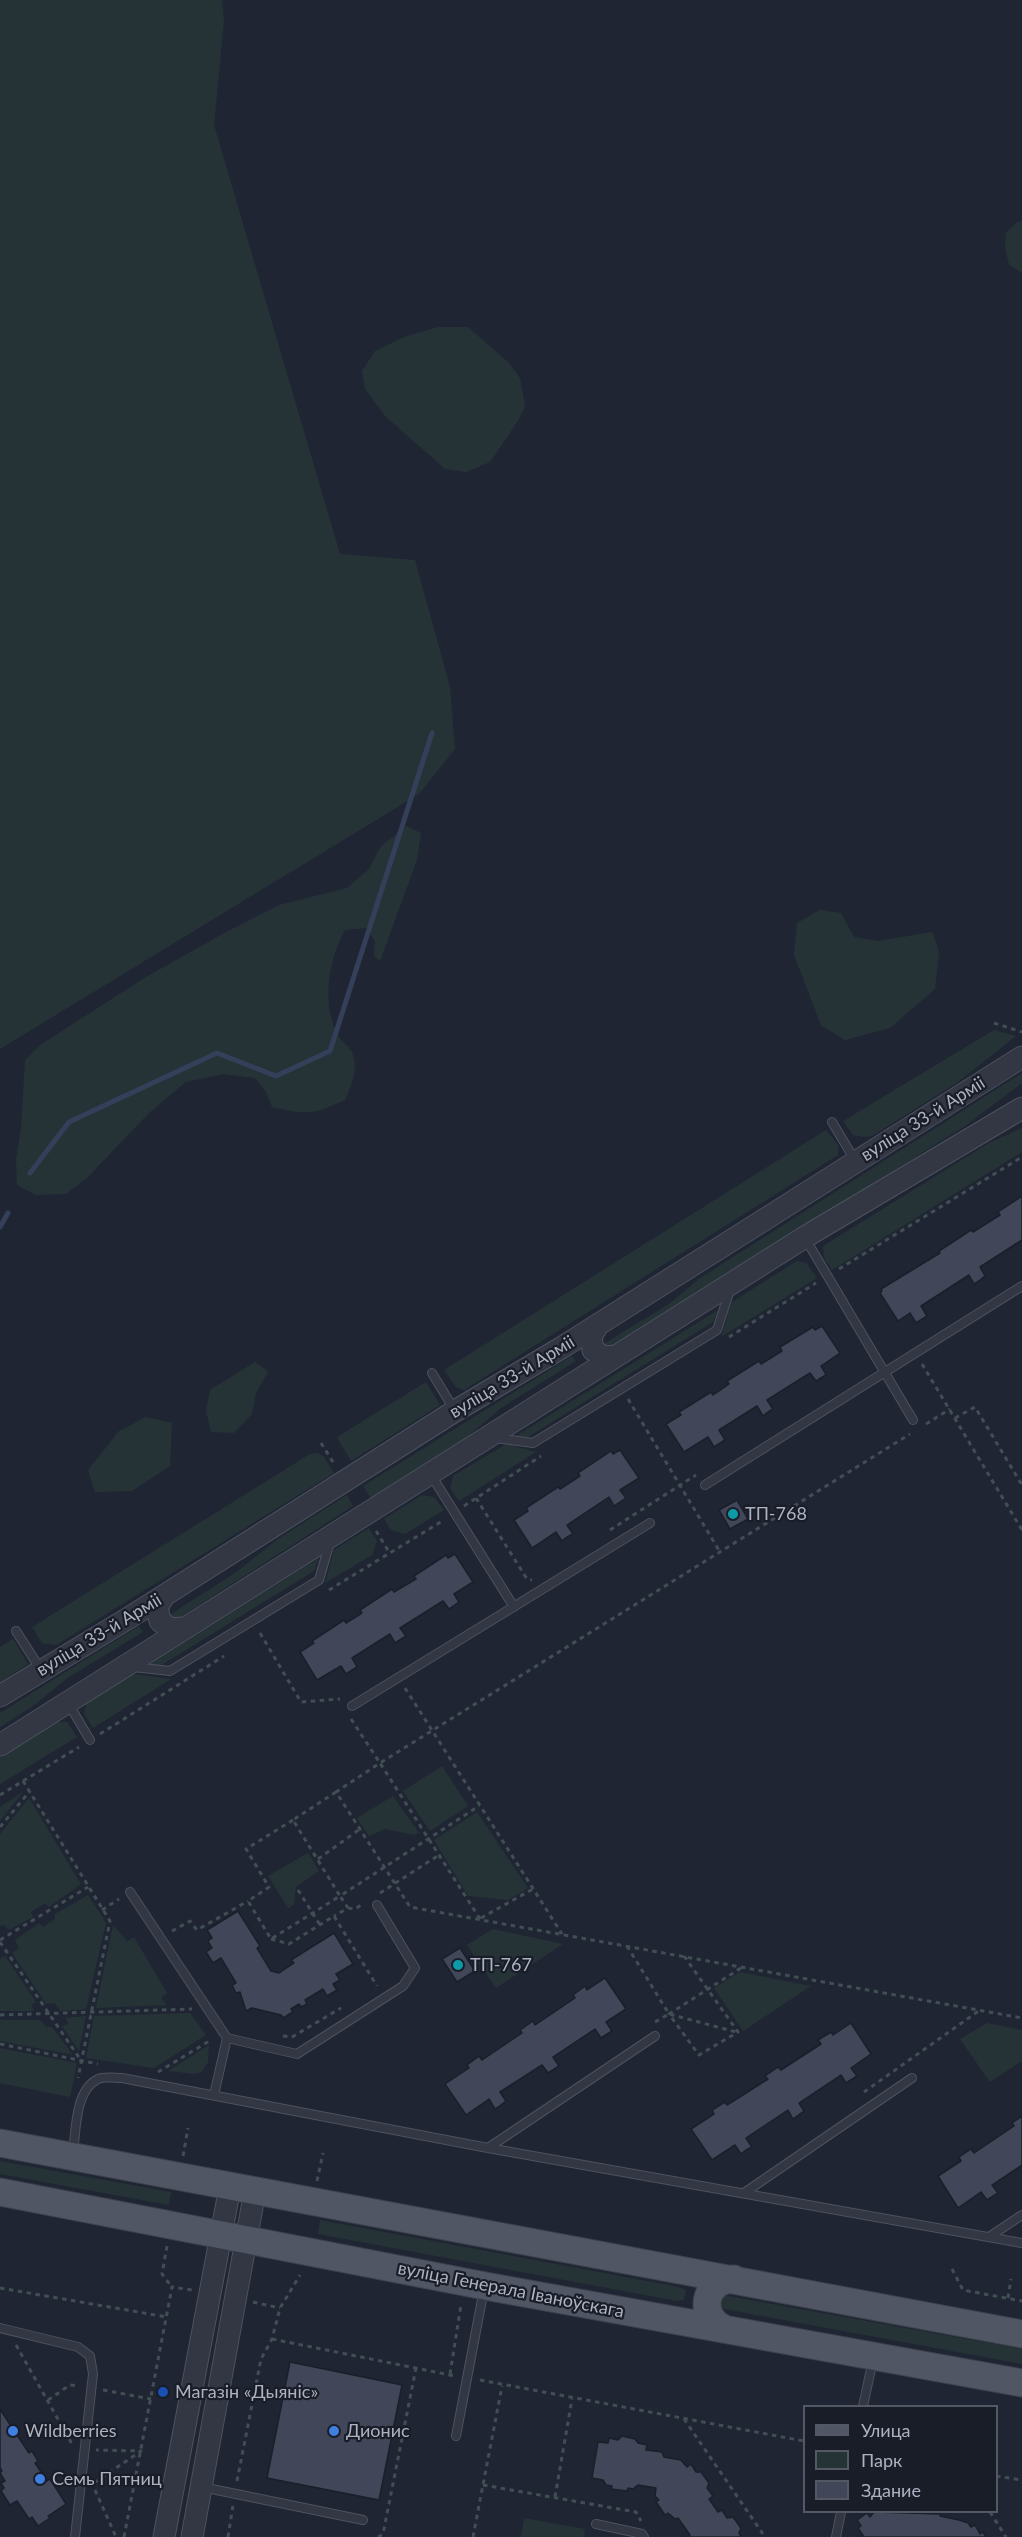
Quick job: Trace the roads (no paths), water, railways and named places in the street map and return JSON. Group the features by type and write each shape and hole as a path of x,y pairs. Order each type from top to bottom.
{"main road":[{"path":"0,2143 1022,2334"},
{"name":"вуліца Генерала Іваноўскага","path":"0,2193 485,2286 1022,2384"},
{"path":"672,2320 685,2315 695,2297 693,2281 682,2269"},
{"path":"725,2329 718,2326 708,2314 707,2299 709,2292 720,2282 734,2279"}],"street":[{"name":"вуліца 33-й Арміі","path":"0,1696 164,1596 455,1411 598,1325 1022,1057"},
{"name":"вуліца 33-й Арміі","path":"0,1745 145,1651 489,1438 731,1284 1022,1108"},
{"path":"598,1325 591,1336 593,1350 604,1357 616,1356"},
{"path":"561,1348 573,1348 582,1356 585,1369 578,1380"},
{"path":"164,1596 157,1607 160,1621 170,1629 183,1628"},
{"path":"127,1619 140,1618 150,1626 153,1640 145,1651"},
{"path":"164,2537 234,2237 243,2189"},
{"path":"192,2537 201,2487 234,2237"}],"lane":[{"path":"832,1122 856,1162"},
{"path":"805,1238 913,1420"},
{"path":"489,1438 533,1443 717,1330 731,1284"},
{"path":"705,1485 1022,1286"},
{"path":"432,1373 455,1411"},
{"path":"431,1474 453,1513 514,1607"},
{"path":"352,1706 650,1523"},
{"path":"123,1666 170,1671 320,1580 332,1535"},
{"path":"16,1631 42,1670"},
{"path":"67,1702 90,1740"},
{"path":"130,1892 227,2038 297,2054 403,1986 415,1968 376,1900"},
{"path":"488,2148 655,2036"},
{"path":"214,2095 227,2038"},
{"path":"72,2156 79,2111 86,2088 100,2078 122,2078 488,2148 1022,2243"},
{"path":"744,2193 912,2078"},
{"path":"990,2237 1022,2215"},
{"path":"456,2436 485,2286"},
{"path":"3,2328 78,2347 90,2356 93,2374 75,2537"},
{"path":"863,2405 874,2356"},
{"path":"201,2487 363,2520"},
{"path":"836,2537 841,2513"},
{"path":"596,2524 645,2533"}],"waterway":[{"path":"30,1173 69,1122 217,1053 276,1076 330,1051 432,733"},
{"path":"0,1227 8,1213"}],"place":[{"name":"ТП-768","path":"733,1514"},
{"name":"ТП-767","path":"458,1965"},
{"name":"Магазін «Дыяніс»","path":"163,2392"},
{"name":"Wildberries","path":"13,2431"},
{"name":"Дионис","path":"334,2431"},
{"name":"Семь Пятниц","path":"40,2479"}]}
